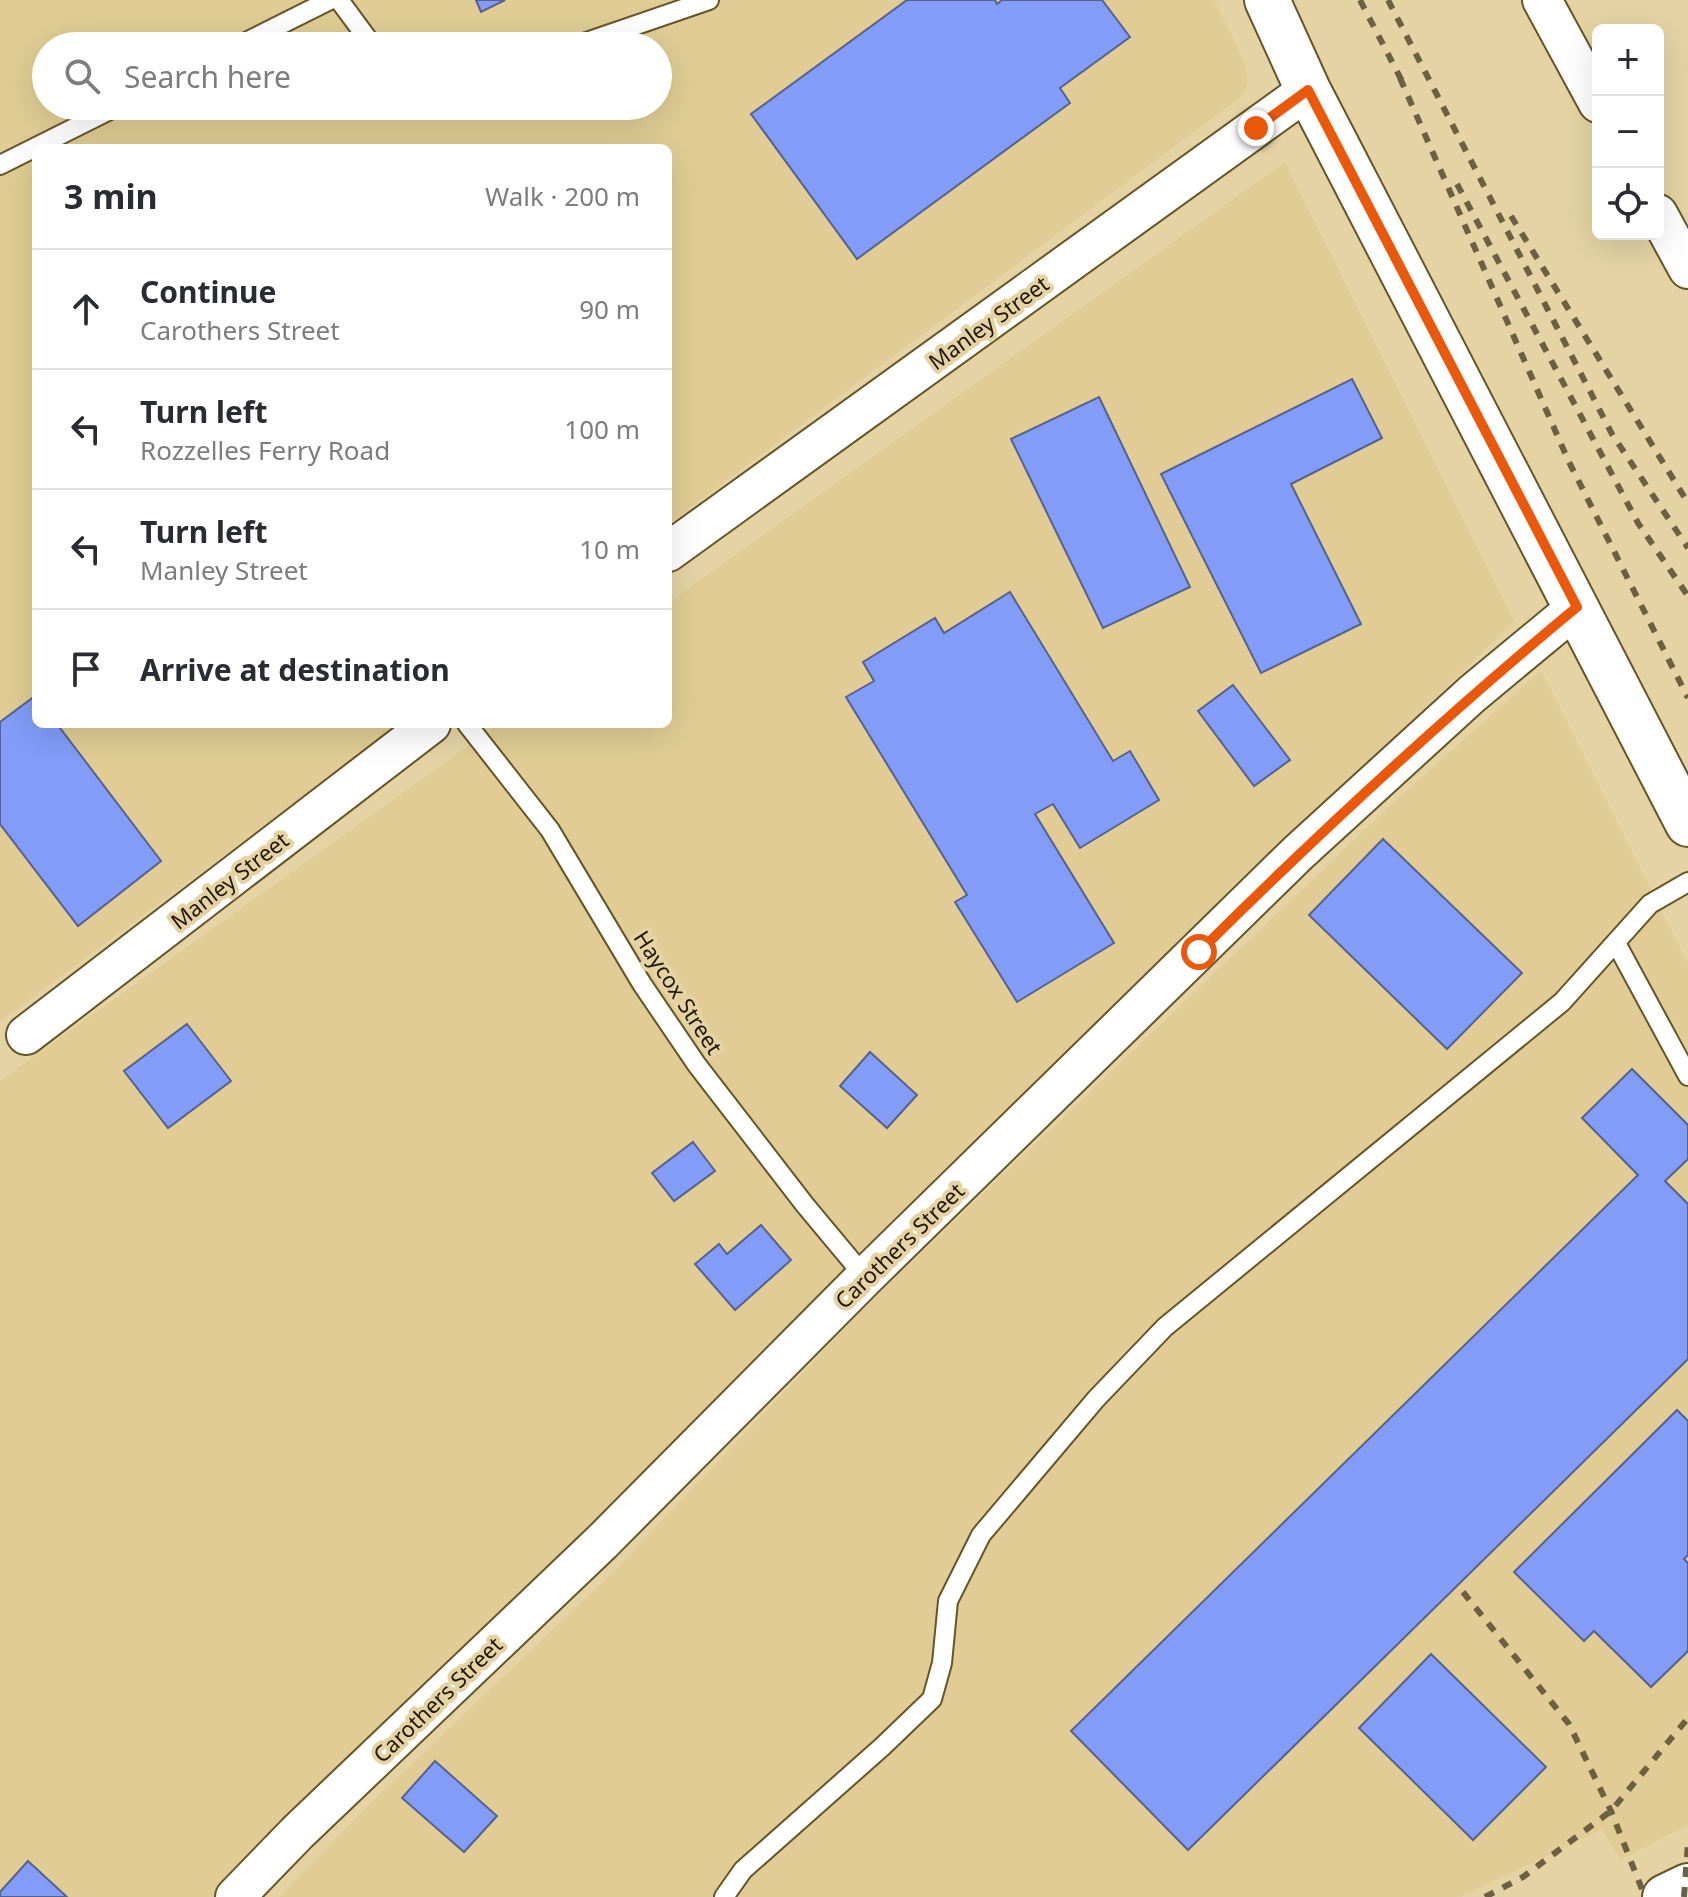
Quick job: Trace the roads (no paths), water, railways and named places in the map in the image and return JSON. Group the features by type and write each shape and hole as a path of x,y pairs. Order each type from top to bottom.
{"street":[{"path":"1267,0 1308,90 1688,824"},
{"path":"1542,0 1594,96"},
{"name":"Manley Street","path":"672,549 1308,90"},
{"path":"1664,225 1688,269"},
{"name":"Carothers Street","path":"235,1897 298,1832 602,1542 865,1277 1298,853 1472,694 1577,607"},
{"name":"Manley Street","path":"26,1035 426,728"},
{"path":"1665,1897 1688,1886"}],"lane":[{"path":"266,32 330,0"},
{"path":"339,0 363,32"},
{"path":"616,32 709,0"},
{"path":"42,144 90,120"},
{"path":"0,165 32,149"},
{"name":"Haycox Street","path":"470,728 550,830 642,984 697,1065 865,1277"},
{"path":"724,1897 743,1870 932,1699 942,1663 948,1601 981,1535 1096,1399 1165,1327 1562,1002 1650,904 1688,882"},
{"path":"1616,943 1688,1076"}],"railway":[{"path":"1360,0 1404,85"},
{"path":"1388,0 1612,434 1688,548"},
{"path":"1400,78 1569,462 1688,698"},
{"path":"1457,184 1638,523 1688,596"},
{"path":"1511,216 1688,503"},
{"path":"1463,1592 1569,1724 1611,1811 1645,1897"},
{"path":"1485,1897 1523,1877 1611,1811 1688,1718"},
{"path":"1684,1897 1688,1843"}]}
